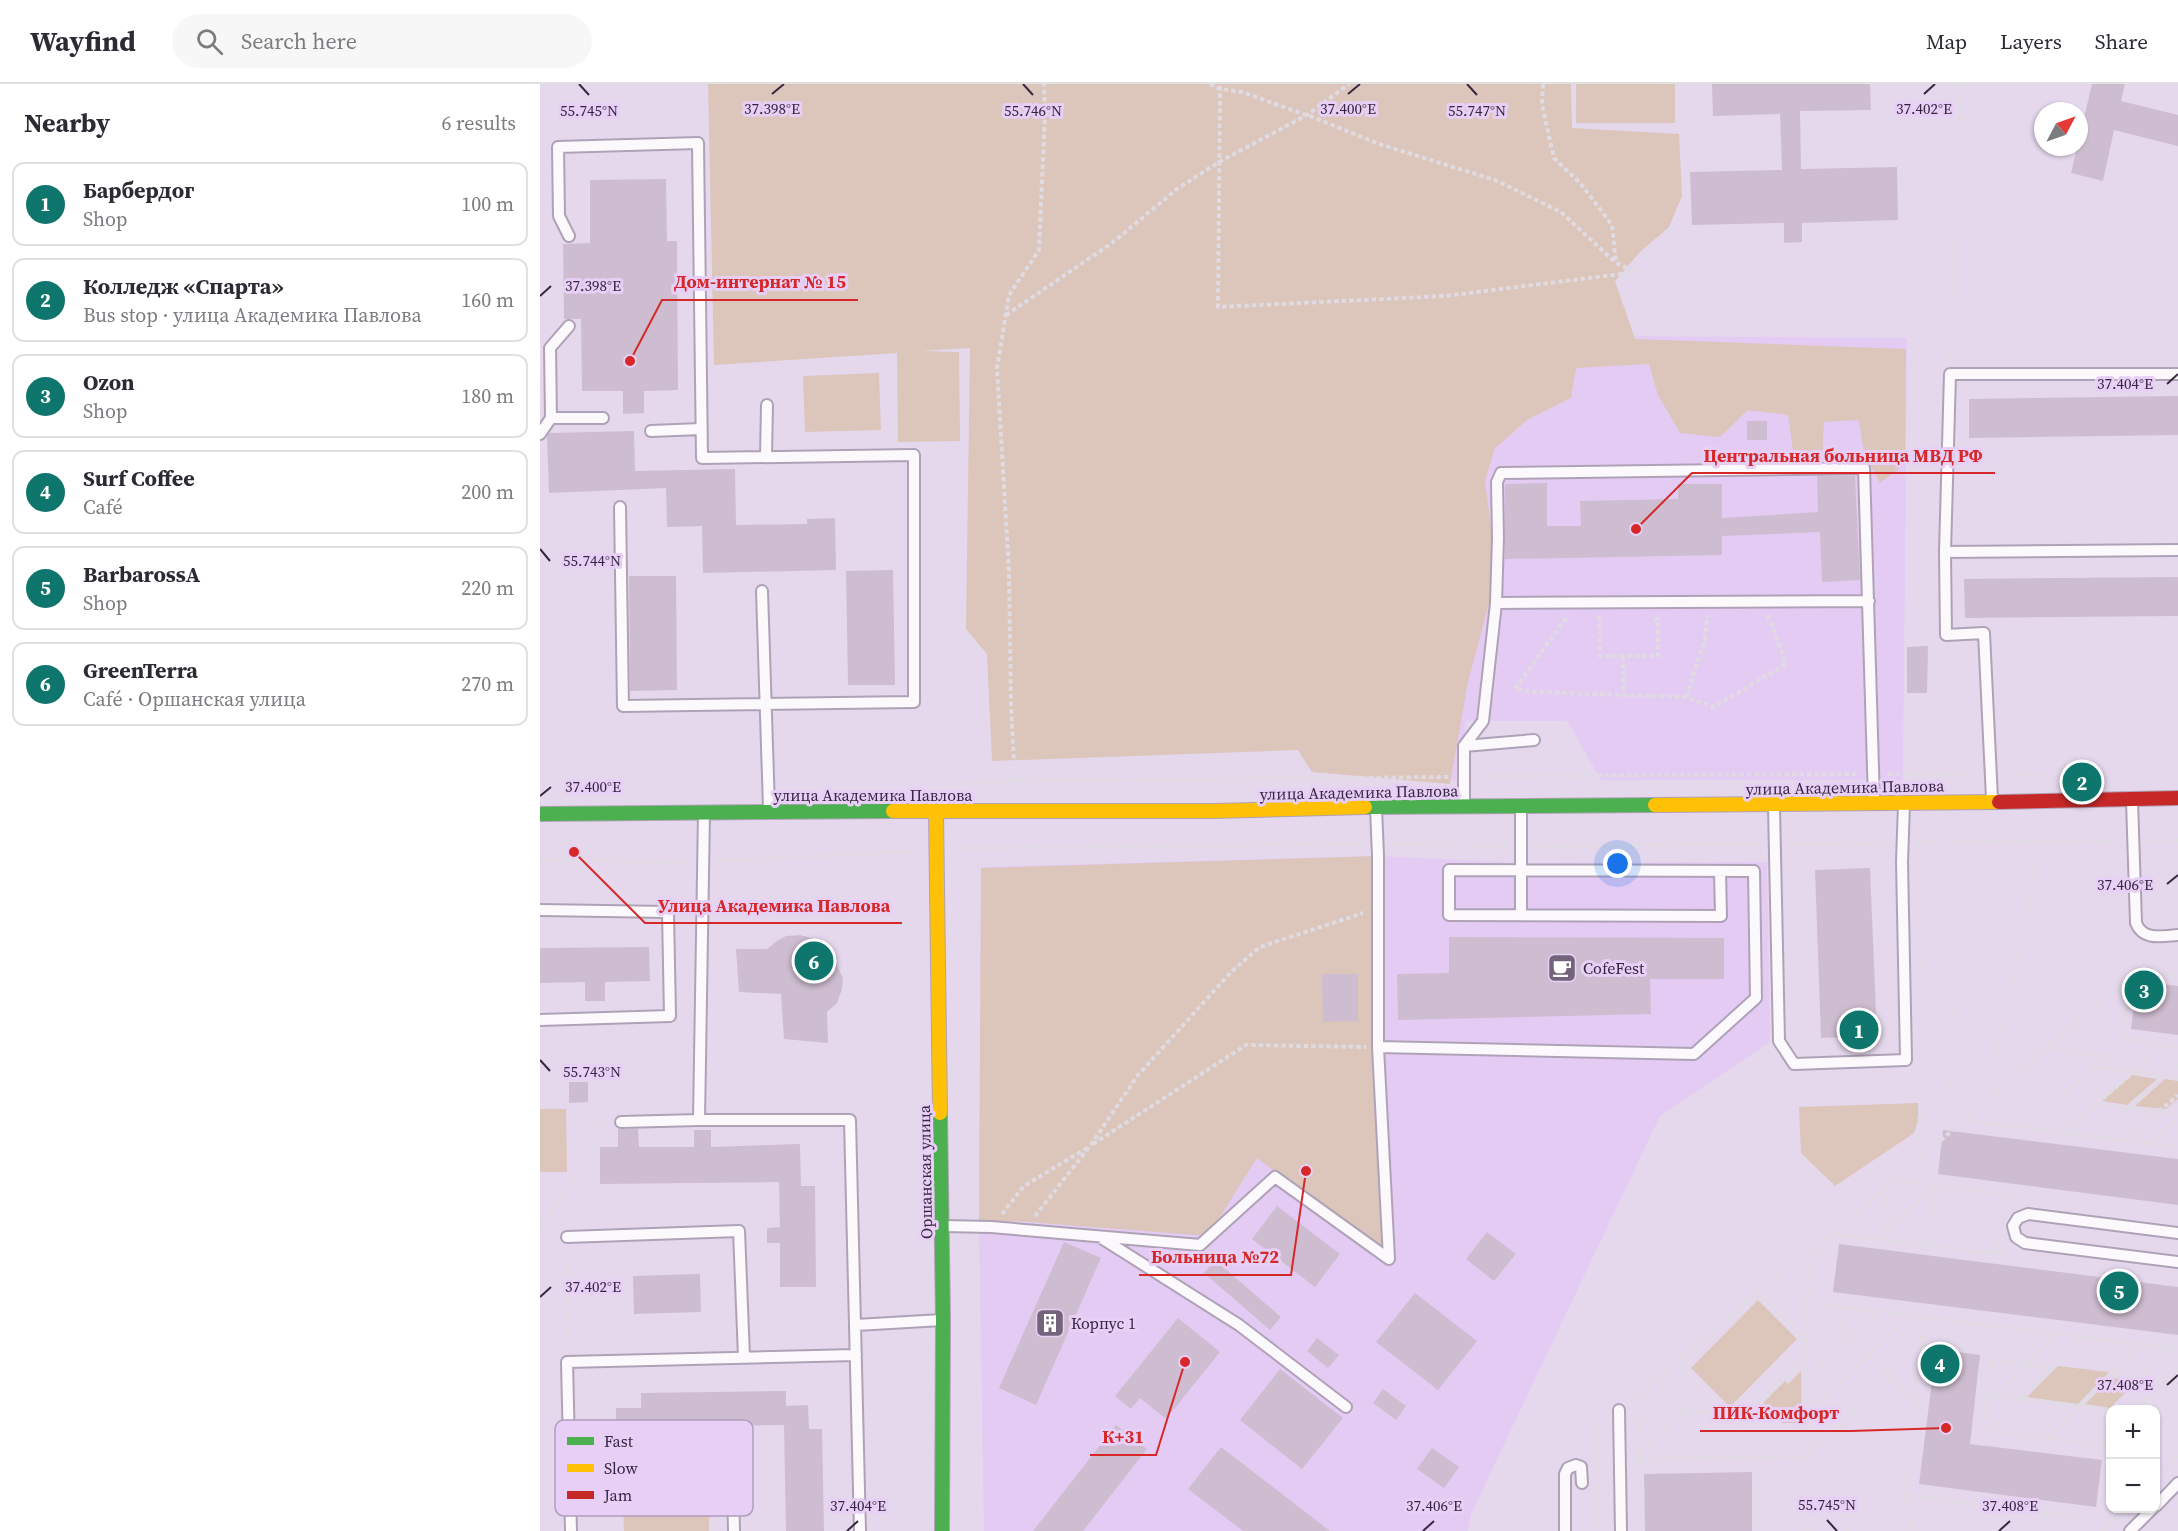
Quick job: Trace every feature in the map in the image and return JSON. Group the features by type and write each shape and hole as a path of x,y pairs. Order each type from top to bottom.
{"street":[{"name":"улица Академика Павлова","path":"540,814 769,811 1203,811 1464,806 1904,804 2178,798"},
{"name":"Оршанская улица","path":"936,812 943,1320 942,1531"}],"lane":[{"path":"569,236 559,216 558,147 699,143 702,458 914,455 914,702 623,706 620,507"},
{"path":"540,434 551,418 550,348 569,326"},
{"path":"1992,802 1984,633 1946,635 1945,552 1950,374 2178,374"},
{"path":"766,457 767,405"},
{"path":"551,418 603,418"},
{"path":"651,431 701,429"},
{"path":"1464,806 1464,746 1483,721 1496,603 1497,482 1501,473 1864,468 1874,804"},
{"path":"1945,552 2178,550"},
{"path":"762,591 769,811"},
{"path":"1496,603 1869,601"},
{"path":"1464,746 1534,740"},
{"path":"2132,798 2136,923 2144,934 2178,935"},
{"path":"1773,804 1779,1041 1794,1064 1906,1060 1904,804"},
{"path":"1521,806 1521,915"},
{"path":"942,1226 991,1227 1200,1245 1275,1176 1389,1259 1378,1047 1376,807"},
{"path":"699,1120 704,812"},
{"path":"1378,1047 1694,1054 1756,998 1754,871 1449,870 1449,915 1721,916 1720,871"},
{"path":"540,910 668,912 670,1016 540,1020"},
{"path":"621,1122 850,1120 860,1531"},
{"path":"2178,1233 2028,1214 2018,1218 2013,1226 2016,1238 2025,1243 2178,1262"},
{"path":"567,1237 739,1231 744,1357"},
{"path":"1101,1237 1239,1325 1346,1407"},
{"path":"856,1325 943,1320"},
{"path":"569,1420 567,1362 856,1355"},
{"path":"1620,1410 1621,1531"},
{"path":"1565,1531 1565,1474 1568,1468 1576,1465 1581,1467 1582,1483"},
{"path":"2160,1501 2178,1483"},
{"path":"2130,1531 2148,1513"},
{"path":"734,1516 734,1531"}],"path":[{"path":"1015,781 1011,707 1009,571 997,368 1009,295 1039,250 1046,114 1044,84"},
{"path":"1210,84 1220,86 1242,92 1379,144 1504,185 1561,212 1616,263 1637,272 1445,296 1218,307 1220,86"},
{"path":"1006,315 1112,243 1177,189 1219,162 1306,115 1349,84"},
{"path":"1543,84 1542,105 1554,158 1581,184 1612,225 1616,263"},
{"path":"1950,374 1961,84"},
{"path":"1686,697 1705,639 1708,602"},
{"path":"1577,603 1515,689 1535,692 1686,697 1714,707 1786,664 1763,602"},
{"path":"1599,619 1600,656 1658,656 1658,619 1646,619"},
{"path":"1623,656 1623,695"},
{"path":"953,784 1015,781 1463,776 2046,774"},
{"path":"540,860 703,862 937,849 1378,844 1521,846 2178,840"},
{"path":"1991,1097 1993,1064 2026,921 2039,842"},
{"path":"1024,1231 1090,1146 1138,1075 1232,971 1260,947 1378,908"},
{"path":"1915,1403 1820,1304 1810,1286 1810,1265 1818,1249 1834,1233 2131,975 2137,963 2138,928"},
{"path":"1904,937 1953,1005 1951,1084 1918,1121"},
{"path":"2135,970 2178,976"},
{"path":"2126,1040 2123,1035 2131,975"},
{"path":"2024,1128 2126,1040 2178,1047"},
{"path":"991,1227 1024,1186 1246,1045 1378,1047"},
{"path":"2063,1133 2165,1045"},
{"path":"2048,1048 2108,1056"},
{"path":"2095,1137 2178,1065"},
{"path":"2094,1067 2178,1078"},
{"path":"2125,1141 2178,1095"},
{"path":"2097,1103 2178,1114"},
{"path":"2149,1143 2178,1118"},
{"path":"1964,1120 2178,1147"},
{"path":"1895,1180 2004,1194"},
{"path":"1882,1233 1936,1186"},
{"path":"1929,1245 1936,1186"},
{"path":"1881,1239 1887,1187"},
{"path":"540,1224 549,1224"},
{"path":"1834,1233 1996,1254"},
{"path":"1597,1430 1807,1252 1818,1249"},
{"path":"1808,1531 1805,1294 1810,1286"},
{"path":"1758,1293 1806,1341"},
{"path":"1820,1304 2178,1349"},
{"path":"1806,1379 1876,1311"},
{"path":"1807,1415 1910,1315"},
{"path":"1916,1531 1904,1495 1926,1317"},
{"path":"1996,1326 1984,1424 1990,1431 2106,1445"},
{"path":"1986,1406 2057,1334"},
{"path":"1886,1372 1924,1336"},
{"path":"1990,1431 2082,1337"},
{"path":"2049,1438 2141,1344"},
{"path":"2138,1379 2169,1348"},
{"path":"1640,1456 1686,1408 1686,1355"},
{"path":"1705,1458 1806,1357"},
{"path":"1992,1360 2052,1368"},
{"path":"2143,1405 2178,1370"},
{"path":"1639,1425 1663,1406 1662,1374"},
{"path":"2111,1375 2178,1384"},
{"path":"1620,1459 1640,1456 1807,1457 1890,1377"},
{"path":"1639,1394 1641,1531"},
{"path":"1987,1394 2106,1409"},
{"path":"1681,1413 1751,1412"},
{"path":"1844,1422 1845,1531"},
{"path":"2103,1445 2106,1442"},
{"path":"2160,1475 2178,1456"},
{"path":"1755,1458 1755,1531"},
{"path":"1904,1495 2080,1518 2093,1531"},
{"path":"2042,1531 2044,1513"},
{"path":"2116,1518 2117,1513"},
{"path":"2104,1531 2122,1513"},
{"path":"1903,1531 1912,1522"}],"shaded area":[{"path":"708,84 1571,84 1572,128 1679,134 1682,196 1669,227 1640,252 1615,281 1635,339 1906,349 1905,464 1880,483 1864,453 1859,420 1824,422 1822,457 1794,458 1788,415 1748,410 1720,437 1680,433 1658,395 1649,364 1576,368 1571,398 1527,420 1495,448 1485,481 1497,573 1468,682 1450,784 1312,772 1298,750 992,761 987,654 966,629 970,348 921,351 959,352 960,441 898,442 897,353 714,365"},
{"path":"1576,84 1675,84 1675,123 1576,123"},
{"path":"1370,334 1907,338 1903,780 1601,780 1567,721 1466,721 1464,746 1456,780 1362,772"},
{"path":"879,373 881,430 805,432 803,376"},
{"path":"1378,856 1520,863 1767,862 1770,1042 1660,1116 1471,1514 1468,1531 984,1531 979,1227 981,867"},
{"path":"1378,856 1386,1255 1257,1158 1208,1236 1015,1221 979,1227 981,868"},
{"path":"2132,1075 2157,1079 2127,1105 2102,1101"},
{"path":"2165,1079 2178,1081 2178,1099 2166,1109 2135,1106"},
{"path":"1918,1103 1918,1121 1914,1133 1835,1186 1801,1153 1799,1107"},
{"path":"540,1109 566,1109 567,1172 540,1172"},
{"path":"1758,1300 1797,1339 1730,1407 1691,1368"},
{"path":"2058,1366 2109,1372 2078,1404 2027,1397"},
{"path":"1801,1371 1802,1423 1753,1420 1766,1407 1763,1403 1785,1381 1788,1384"},
{"path":"2112,1378 2137,1381 2113,1405 2106,1405 2106,1407 2085,1404"},
{"path":"624,1516 709,1516 709,1531 624,1531"}],"building":[{"path":"1712,84 1870,84 1871,110 1800,111 1801,169 1897,167 1898,220 1802,223 1802,242 1784,243 1784,223 1692,225 1690,172 1782,170 1780,114 1713,116"},
{"path":"2092,84 2125,84 2121,101 2178,115 2178,146 2114,130 2103,181 2071,173 2075,156 2088,156 2088,102"},
{"path":"666,179 667,241 677,241 678,390 644,391 644,413 623,414 623,391 582,391 581,319 564,319 563,244 590,243 590,180"},
{"path":"2178,396 2178,435 1969,438 1969,399"},
{"path":"1747,421 1767,421 1767,440 1747,440"},
{"path":"634,431 635,471 735,469 736,525 807,524 807,519 835,518 836,570 703,573 702,526 667,527 666,488 549,493 547,437 549,433"},
{"path":"1817,476 1855,476 1860,580 1822,582 1820,532 1722,536 1722,555 1505,559 1505,484 1547,483 1547,526 1581,526 1580,501 1678,499 1678,484 1722,484 1722,518 1818,512"},
{"path":"893,570 895,685 848,685 846,571"},
{"path":"629,576 676,576 677,690 630,691"},
{"path":"2178,577 2178,616 1965,618 1964,579"},
{"path":"1928,646 1927,693 1907,693 1907,647"},
{"path":"1870,868 1877,1036 1821,1038 1815,870"},
{"path":"800,935 814,939 832,955 843,978 837,1003 827,1012 828,1043 784,1039 781,994 739,992 736,949 767,949 786,936"},
{"path":"1449,937 1724,938 1724,979 1650,979 1651,1014 1398,1020 1397,974 1449,973"},
{"path":"649,947 650,981 605,982 605,1001 585,1001 585,982 540,983 540,948"},
{"path":"1322,974 1358,974 1358,1021 1323,1022"},
{"path":"2137,981 2178,986 2178,1035 2131,1029"},
{"path":"569,1082 588,1082 588,1102 569,1103"},
{"path":"618,1129 638,1129 639,1147 694,1147 694,1130 711,1130 711,1147 800,1144 801,1186 815,1186 816,1287 780,1287 780,1243 767,1243 767,1228 780,1227 779,1182 600,1184 600,1147 618,1147"},
{"path":"1943,1130 2178,1159 2178,1205 1938,1174"},
{"path":"1277,1206 1340,1254 1315,1287 1252,1239"},
{"path":"1487,1232 1516,1254 1494,1281 1466,1259"},
{"name":"Корпус 1","path":"1064,1242 1101,1258 1036,1405 999,1388"},
{"path":"1839,1244 2178,1287 2178,1335 1833,1292"},
{"path":"1215,1260 1281,1317 1270,1330 1204,1273"},
{"path":"700,1274 701,1312 634,1314 633,1276"},
{"path":"1415,1293 1477,1341 1438,1390 1376,1342"},
{"path":"1178,1318 1220,1352 1166,1419 1140,1398 1131,1409 1115,1396"},
{"path":"1317,1338 1339,1355 1328,1368 1307,1351"},
{"path":"1936,1349 1980,1355 1970,1444 2102,1460 2096,1507 1919,1484"},
{"path":"1280,1369 1343,1418 1302,1469 1240,1420"},
{"path":"1383,1389 1406,1406 1396,1420 1373,1403"},
{"path":"786,1391 786,1406 808,1405 809,1429 822,1429 824,1531 786,1531 784,1425 753,1425 753,1420 616,1420 616,1408 641,1408 641,1393"},
{"path":"1116,1425 1147,1449 1083,1531 1033,1531"},
{"path":"1221,1447 1330,1531 1243,1531 1188,1489"},
{"path":"1432,1448 1459,1467 1444,1488 1417,1469"},
{"path":"1752,1472 1752,1531 1645,1531 1644,1474"}],"traffic: fast":[{"path":"1365,807 1655,805"},
{"path":"540,814 893,811"},
{"path":"940,1113 943,1320 942,1531"}],"traffic: slow":[{"path":"1655,805 1999,802"},
{"path":"893,811 1215,811 1365,807"},
{"path":"936,812 940,1113"}],"traffic: jam":[{"path":"1999,802 2178,798"}],"place":[{"name":"Дом-интернат № 15","path":"630,361"},
{"name":"Центральная больница МВД РФ","path":"1636,529"},
{"name":"Колледж «Спарта»","path":"2082,782"},
{"name":"Улица Академика Павлова","path":"574,852"},
{"name":"GreenTerra","path":"814,961"},
{"name":"CofeFest","path":"1562,968"},
{"name":"Ozon","path":"2144,990"},
{"name":"Барбердог","path":"1859,1030"},
{"name":"Больница №72","path":"1306,1171"},
{"name":"BarbarossA","path":"2119,1291"},
{"name":"Корпус 1","path":"1050,1323"},
{"name":"К+31","path":"1185,1362"},
{"name":"Surf Coffee","path":"1940,1364"},
{"name":"ПИК-Комфорт","path":"1946,1428"}]}
